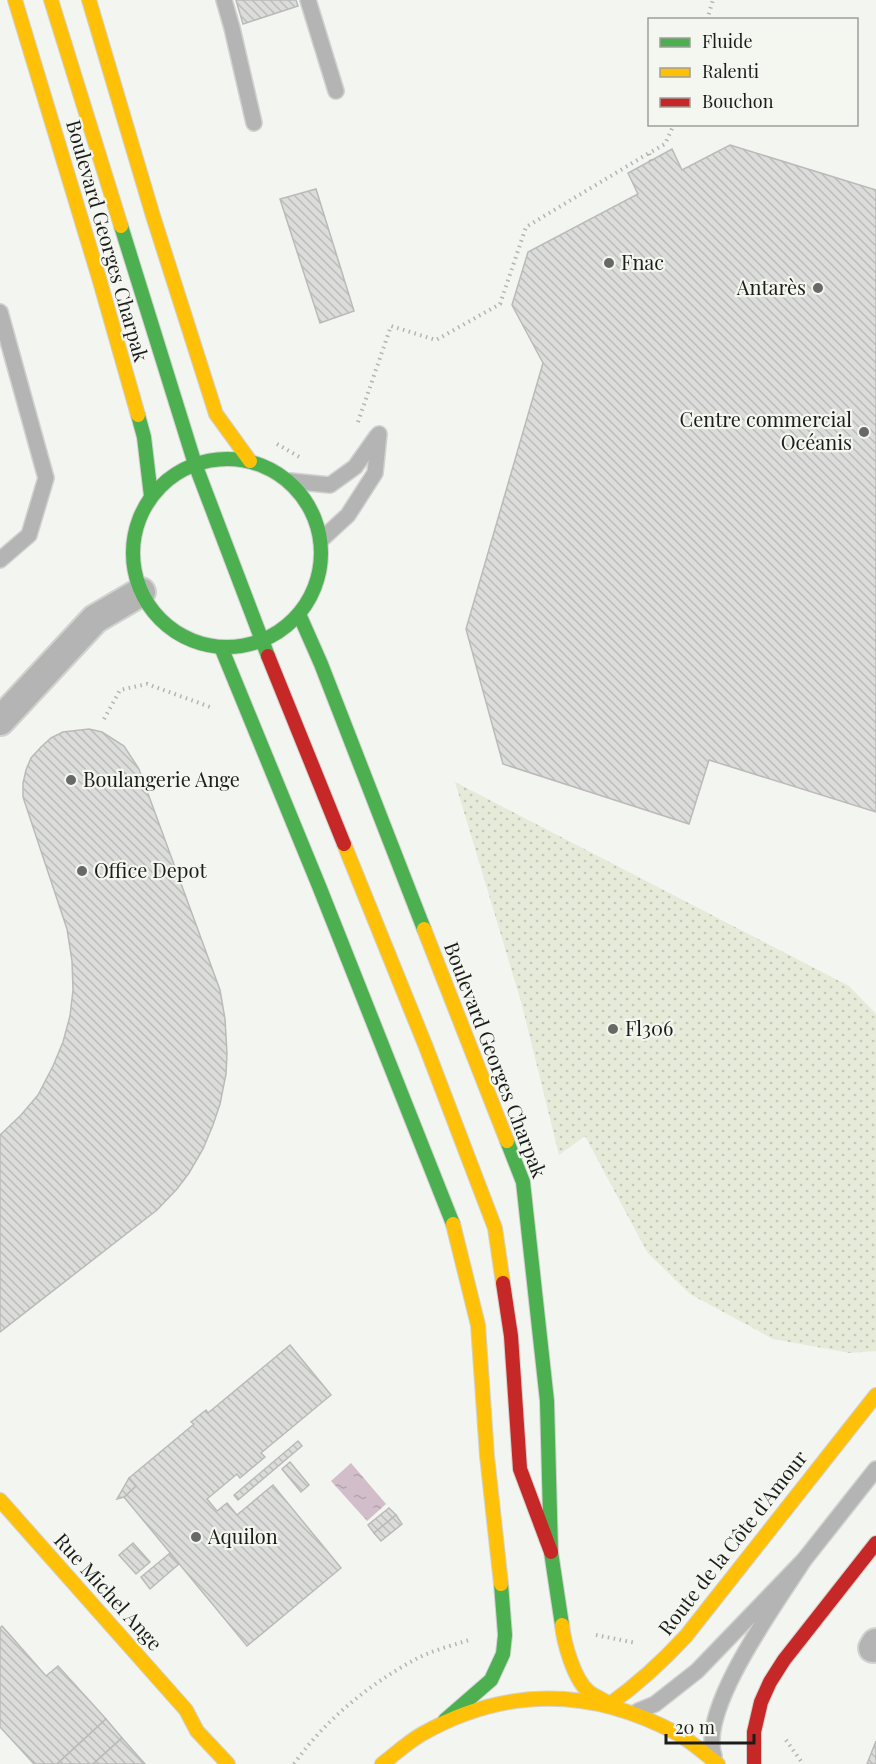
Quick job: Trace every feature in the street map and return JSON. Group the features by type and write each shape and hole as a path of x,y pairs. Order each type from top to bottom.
{"main road":[{"name":"Boulevard Georges Charpak","path":"15,0 96,267 144,437 152,496"},
{"path":"51,0 195,464 262,641 426,1047 495,1228 511,1336 520,1469 551,1552"},
{"path":"89,0 153,216 216,414 250,461"},
{"path":"222,458 250,461 271,468 290,481 305,498 315,518 321,540 321,567 314,592 299,614 282,630 262,641 242,646 221,647 195,642 173,631 154,614 141,592 134,568 133,542 139,518 152,496 171,477 195,464 222,458"},
{"name":"Boulevard Georges Charpak","path":"299,614 321,664 523,1182 547,1401 551,1552 563,1634 578,1679 588,1691 610,1704"},
{"path":"221,647 456,1231 478,1325 487,1456 505,1635 503,1654 490,1680 445,1720"},
{"name":"Route de la Côte d'Amour","path":"610,1704 630,1691 669,1656 825,1456 876,1395"},
{"path":"513,1489 520,1469"},
{"name":"Rue Michel Ange","path":"0,1500 186,1710 211,1726 231,1758"},
{"path":"497,1538 507,1509"},
{"path":"754,1764 754,1732 770,1682 784,1660 876,1543"},
{"path":"368,1764 386,1760 423,1732 445,1720 479,1707 525,1698 562,1697 610,1704 670,1728 717,1763"}],"street":[{"path":"0,722 94,619 141,592"}],"lane":[{"path":"224,0 254,123"},
{"path":"308,0 336,91"},
{"path":"0,312 46,478 29,535 0,560"},
{"path":"290,481 330,485 356,466 379,434 375,473 348,514 321,540"},
{"path":"632,1713 655,1704 703,1665 804,1560 876,1469"},
{"path":"717,1763 711,1748 713,1724 729,1683 745,1653 804,1560"}],"path":[{"path":"708,18 713,0"},
{"path":"357,423 391,326 436,340 500,304 526,227 665,144 673,126"},
{"path":"649,153 651,160"},
{"path":"274,442 304,460"},
{"path":"104,719 120,690 147,684 218,710"},
{"path":"592,1634 626,1640 643,1646"},
{"path":"294,1764 323,1728 348,1705 417,1659 475,1638"},
{"path":"787,1741 803,1764"}],"green space":[{"path":"455,782 849,986 876,1014 876,1351 850,1353 773,1339 690,1294 647,1252 585,1136 559,1155 522,1005"}],"water":[{"path":"351,1463 386,1504 367,1521 331,1481"}],"building":[{"path":"236,0 296,0 298,6 243,24"},
{"path":"730,145 876,190 876,812 709,760 689,824 503,764 466,629 543,363 512,305 528,252 638,194 628,173 672,149 682,170"},
{"path":"316,189 354,311 320,323 280,199"},
{"path":"89,729 102,732 124,746 139,769 220,990 225,1019 226,1074 220,1104 203,1149 177,1189 157,1210 0,1332 0,1135 38,1095 53,1066 70,1016 73,990 72,961 67,929 23,797 23,783 31,758 51,738 63,732"},
{"path":"290,1345 331,1395 261,1453 265,1457 240,1478 237,1474 207,1499 217,1511 227,1503 237,1515 273,1485 341,1568 247,1646 124,1497 136,1486 129,1478 194,1424 191,1422 206,1410 208,1413"},
{"path":"298,1441 302,1446 238,1500 234,1495"},
{"path":"290,1462 309,1485 301,1492 282,1469"},
{"path":"129,1478 136,1486 124,1497 117,1499"},
{"path":"389,1508 396,1515 374,1533 368,1525"},
{"path":"396,1515 402,1524 381,1541 374,1533"},
{"path":"133,1543 150,1562 136,1574 119,1555"},
{"path":"170,1553 179,1564 150,1589 141,1577"},
{"path":"2,1626 46,1676 58,1666 106,1719 57,1764 34,1764 0,1727 0,1628"},
{"path":"106,1719 122,1738 93,1764 57,1764"},
{"path":"122,1738 145,1764 93,1764"},
{"path":"876,1741 876,1764 867,1764"}],"traffic: fast":[{"path":"121,226 195,464 268,656"},
{"path":"138,415 144,437 151,496"},
{"path":"218,459 236,459 263,466 294,486 314,517 321,553 314,589 294,620 263,640 236,647 218,647 183,636 167,626 154,613 137,580 133,562 133,544 144,509 154,493 167,480 200,463 218,459"},
{"path":"299,614 321,664 424,929"},
{"path":"221,647 453,1224"},
{"path":"507,1141 523,1182 547,1401 551,1552 562,1625"},
{"path":"445,1720 491,1680 503,1654 505,1635 501,1584"}],"traffic: slow":[{"path":"15,0 138,415"},
{"path":"51,0 121,226"},
{"path":"89,0 153,216 216,414 250,461"},
{"path":"344,844 426,1047 495,1228 503,1283"},
{"path":"424,929 507,1141"},
{"path":"453,1224 478,1325 487,1456 501,1584"},
{"path":"562,1625 567,1651 579,1679 589,1692 610,1704 650,1672 686,1636 876,1395"},
{"path":"0,1500 186,1710 197,1731 228,1764"},
{"path":"382,1764 417,1737 454,1718 486,1707 518,1701 550,1699 582,1701 614,1708 646,1719 683,1737 718,1764"}],"traffic: jam":[{"path":"268,656 344,844"},
{"path":"503,1283 511,1336 520,1469 551,1552"},
{"path":"754,1764 754,1732 761,1702 770,1682 784,1660 876,1543"}],"place":[{"name":"Fnac","path":"609,263"},
{"name":"Antarès","path":"818,288"},
{"name":"Centre commercial Océanis","path":"864,432"},
{"name":"Boulangerie Ange","path":"71,780"},
{"name":"Office Depot","path":"82,871"},
{"name":"Fl306","path":"613,1029"},
{"name":"Aquilon","path":"196,1537"}]}
